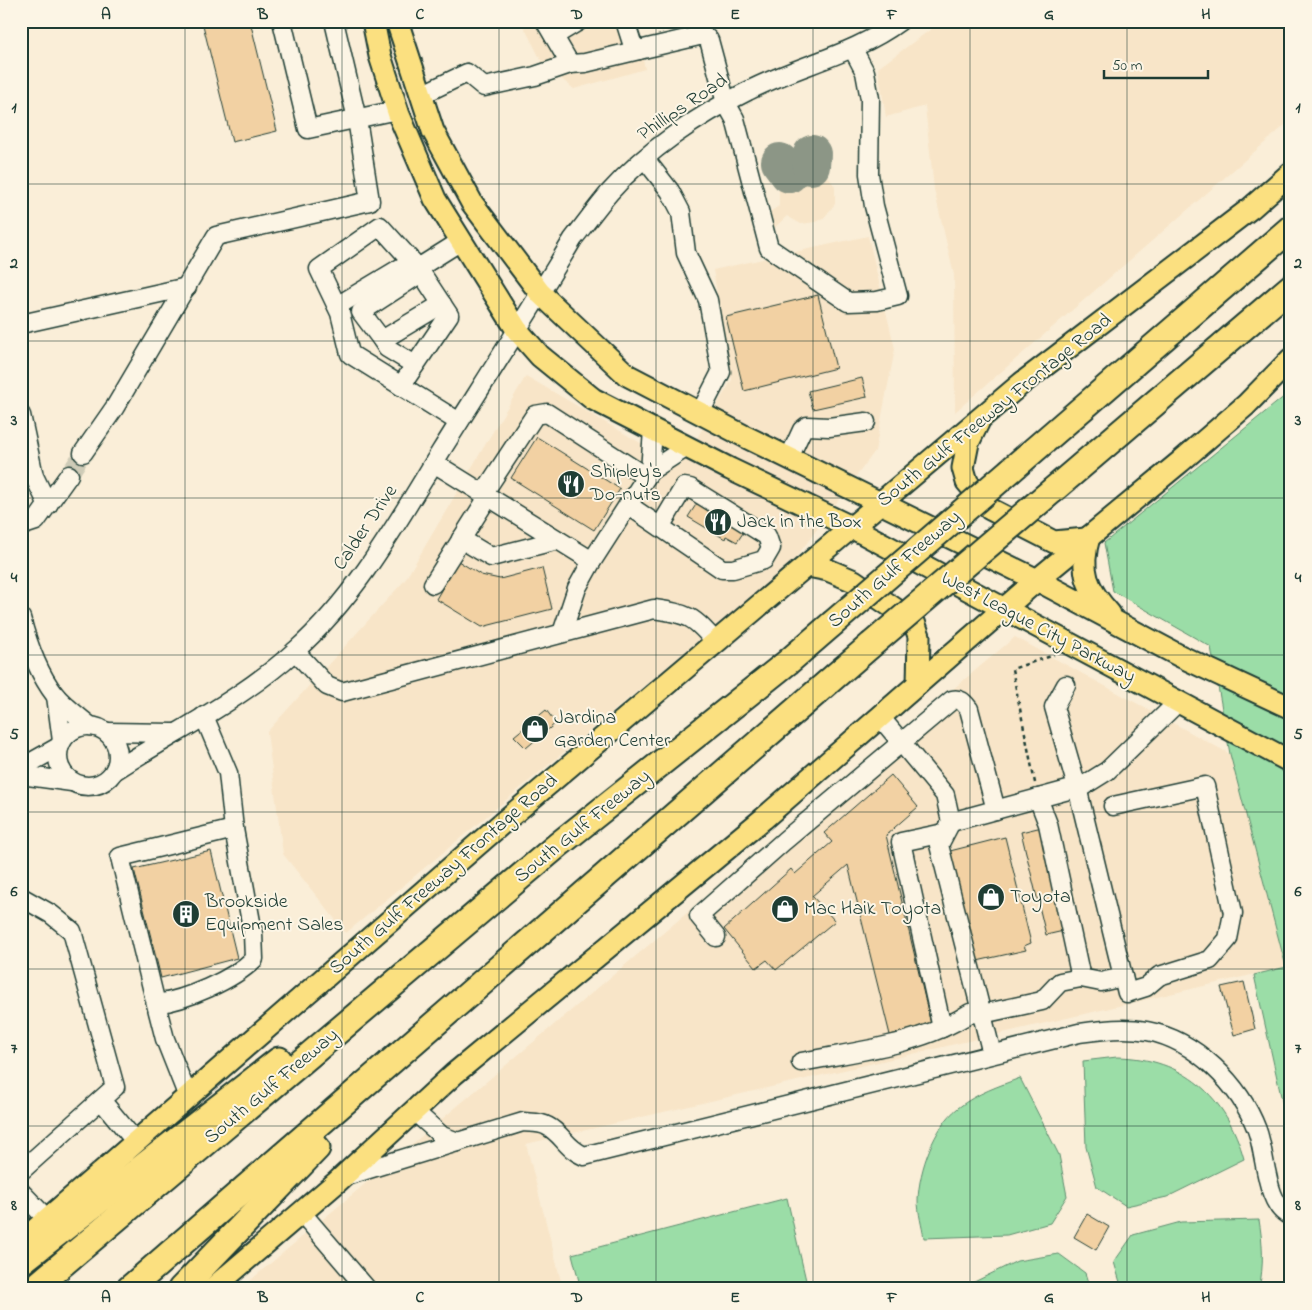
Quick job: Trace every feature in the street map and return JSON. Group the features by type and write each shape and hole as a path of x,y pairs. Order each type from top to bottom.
{"highway":[{"name":"South Gulf Freeway","path":"33,1289 550,852 788,662 1291,228"},
{"name":"South Gulf Freeway","path":"129,1289 871,645 1291,287"},
{"path":"21,1262 299,1044 514,865 623,794"},
{"path":"181,1289 311,1153 480,1008 516,954"}],"main road":[{"name":"West League City Parkway","path":"373,21 380,56 397,110 435,199 517,330 540,356 593,399 852,528 1177,703 1291,762"},
{"name":"West League City Parkway","path":"397,21 433,131 472,203 540,293 627,375 789,458 1037,580 1180,656 1291,708"},
{"name":"South Gulf Freeway Frontage Road","path":"21,1242 500,824 808,566 980,418 1025,381 1251,208 1291,173"},
{"path":"212,1289 342,1178 454,1074 763,819 1037,580 1246,405 1291,359"},
{"path":"980,418 968,443 963,468 967,482 990,509 1054,542 1087,538"},
{"path":"1087,538 1084,572 1093,596 1119,624"},
{"path":"808,566 828,570 854,581 914,622 919,636 918,684"}],"street":[{"path":"282,21 308,130 397,110"},
{"path":"334,21 357,119 370,200 380,226 417,267 449,315 400,386"},
{"path":"570,64 549,29 579,21"},
{"path":"625,21 632,43 639,50"},
{"name":"Phillips Road","path":"540,293 572,240 611,191 645,159 699,119 748,90 853,49 900,21"},
{"path":"421,95 467,74 484,87 535,76 570,64 585,63 703,35 709,40 726,103 735,119 769,248 848,302 877,302 898,296 874,206 869,174 870,100 864,72 853,49"},
{"path":"645,159 670,191 681,212 686,253 708,300 721,372 700,413"},
{"path":"82,453 115,407 216,236 370,200"},
{"path":"380,226 319,269 337,306 350,354 459,422"},
{"path":"337,306 417,267 461,241"},
{"path":"415,365 387,348 361,312 417,267"},
{"path":"21,324 187,287"},
{"name":"Calder Drive","path":"116,770 173,733 246,690 295,651 321,626 371,564 540,293"},
{"path":"382,340 442,304"},
{"path":"433,584 462,539 486,495 535,415 547,413 648,474"},
{"path":"21,414 34,476 48,505"},
{"path":"789,458 802,430 808,426 829,428 866,422"},
{"path":"648,474 653,430"},
{"path":"562,633 577,588 592,561 648,474 687,447"},
{"path":"434,463 592,561"},
{"path":"21,526 36,521 69,476"},
{"path":"628,505 722,570 733,569 764,560 771,548 768,536 690,488 684,487 660,527"},
{"path":"462,539 491,557 558,540"},
{"path":"573,603 594,625"},
{"path":"295,651 327,686 342,692 654,609 684,613 700,624 716,642"},
{"path":"21,618 27,642 44,678 56,696 90,726 107,732 118,750 116,770 106,781 91,787 81,786 72,782 21,776"},
{"path":"1066,685 1054,707 1077,788 1127,992 1146,988 1158,976 1210,960 1228,939 1233,913 1205,786 1113,806"},
{"path":"56,696 61,744 60,766 72,782"},
{"path":"716,937 699,916 784,841 952,700 963,701 969,710 996,810"},
{"path":"942,1028 901,842 996,810 1084,786 1107,771 1177,703"},
{"path":"156,1004 172,1002 227,978 243,970 254,959 252,933 234,829 228,772 204,716"},
{"path":"881,718 945,795 948,827 939,845 992,1054"},
{"path":"21,768 61,744 71,731 90,726"},
{"name":"Calder Drive","path":"107,732 173,733"},
{"path":"1038,798 1048,824 1081,978"},
{"path":"188,1096 165,1039 120,856 234,829"},
{"path":"21,897 51,914 72,931 115,1087 21,1171"},
{"path":"801,1062 900,1043 942,1028 970,1013 982,1014 1042,1001 1060,982 1081,978 1101,982 1123,977"},
{"path":"342,1178 523,1122 546,1125 560,1136 573,1151 584,1156 1079,1033 1115,1029 1149,1032 1187,1046 1210,1064 1242,1100 1258,1130 1274,1199 1277,1206 1291,1216"},
{"path":"101,1100 136,1142"},
{"path":"414,1111 442,1136 458,1142"},
{"path":"21,1192 47,1219"},
{"path":"301,1212 367,1289"}],"path":[{"path":"1038,798 1012,669 1055,655"}],"shaded area":[{"path":"521,21 635,21 645,69 574,89 543,64"},
{"path":"942,21 1291,21 1291,120 955,412 954,275 934,189 925,106 886,117 878,68"},
{"path":"808,135 816,135 821,141 823,147 817,154 816,167 826,174 835,186 835,204 823,219 801,224 787,216 773,229 768,213 779,206 779,188 785,176 777,166 771,165 766,160 765,155 775,145 783,149 783,159 793,169 806,165 808,154 804,148 804,142"},
{"path":"868,236 895,349 875,451 792,563 346,933 283,854 267,732 405,580 526,376 680,466 732,380 713,270"},
{"path":"1015,637 1230,754 1286,967 526,1144 563,1289 240,1289"}],"green space":[{"path":"1291,391 1291,1141 1254,975 1286,967 1230,754 1211,647 1113,591 1104,543"},
{"path":"1117,1057 1141,1059 1162,1064 1182,1073 1199,1085 1214,1099 1226,1117 1244,1159 1167,1197 1126,1206 1097,1187 1086,1147 1083,1061"},
{"path":"1020,1078 1059,1155 1067,1196 1050,1223 1007,1235 924,1238 918,1200 919,1188 929,1150 942,1126 949,1116 973,1098"},
{"path":"787,1198 808,1289 581,1289 572,1254"},
{"path":"1259,1220 1262,1271 1259,1289 1122,1289 1114,1262 1133,1235 1181,1222"},
{"path":"1059,1254 1085,1273 1090,1289 960,1289 1017,1261"}],"building":[{"path":"202,21 250,21 277,131 232,142"},
{"path":"818,295 836,368 744,391 726,317"},
{"path":"862,378 867,397 813,409 808,391"},
{"path":"537,437 620,489 594,530 511,478"},
{"name":"Jack in the Box","path":"701,497 747,527 737,542 726,536 725,539 688,517"},
{"path":"458,561 481,575 500,579 542,568 552,609 482,627 436,599"},
{"name":"Jardina Garden Center","path":"546,710 556,723 526,748 514,736"},
{"name":"Mac Haik Toyota","path":"891,775 918,807 886,835 931,1024 890,1035 848,865 812,896 835,921 776,970 767,960 756,968 724,929 791,869 795,874 832,842 824,833"},
{"path":"1042,827 1068,930 1046,935 1021,832"},
{"name":"Toyota","path":"1005,837 1031,943 1024,946 1026,950 977,961 950,851"},
{"name":"Brookside Equipment Sales","path":"211,851 237,958 161,978 134,869"},
{"path":"1244,982 1255,1029 1234,1035 1221,987"},
{"path":"1087,1214 1109,1227 1096,1250 1074,1237"}],"taxiway":[{"path":"811,166 812,154"},
{"path":"780,162 789,174"}],"tunnel":[{"path":"69,475 83,453"}],"place":[{"name":"Shipley's Do-nuts","path":"571,484"},
{"name":"Jack in the Box","path":"718,522"},
{"name":"Jardina Garden Center","path":"535,729"},
{"name":"Toyota","path":"991,897"},
{"name":"Mac Haik Toyota","path":"785,909"},
{"name":"Brookside Equipment Sales","path":"186,914"}]}
